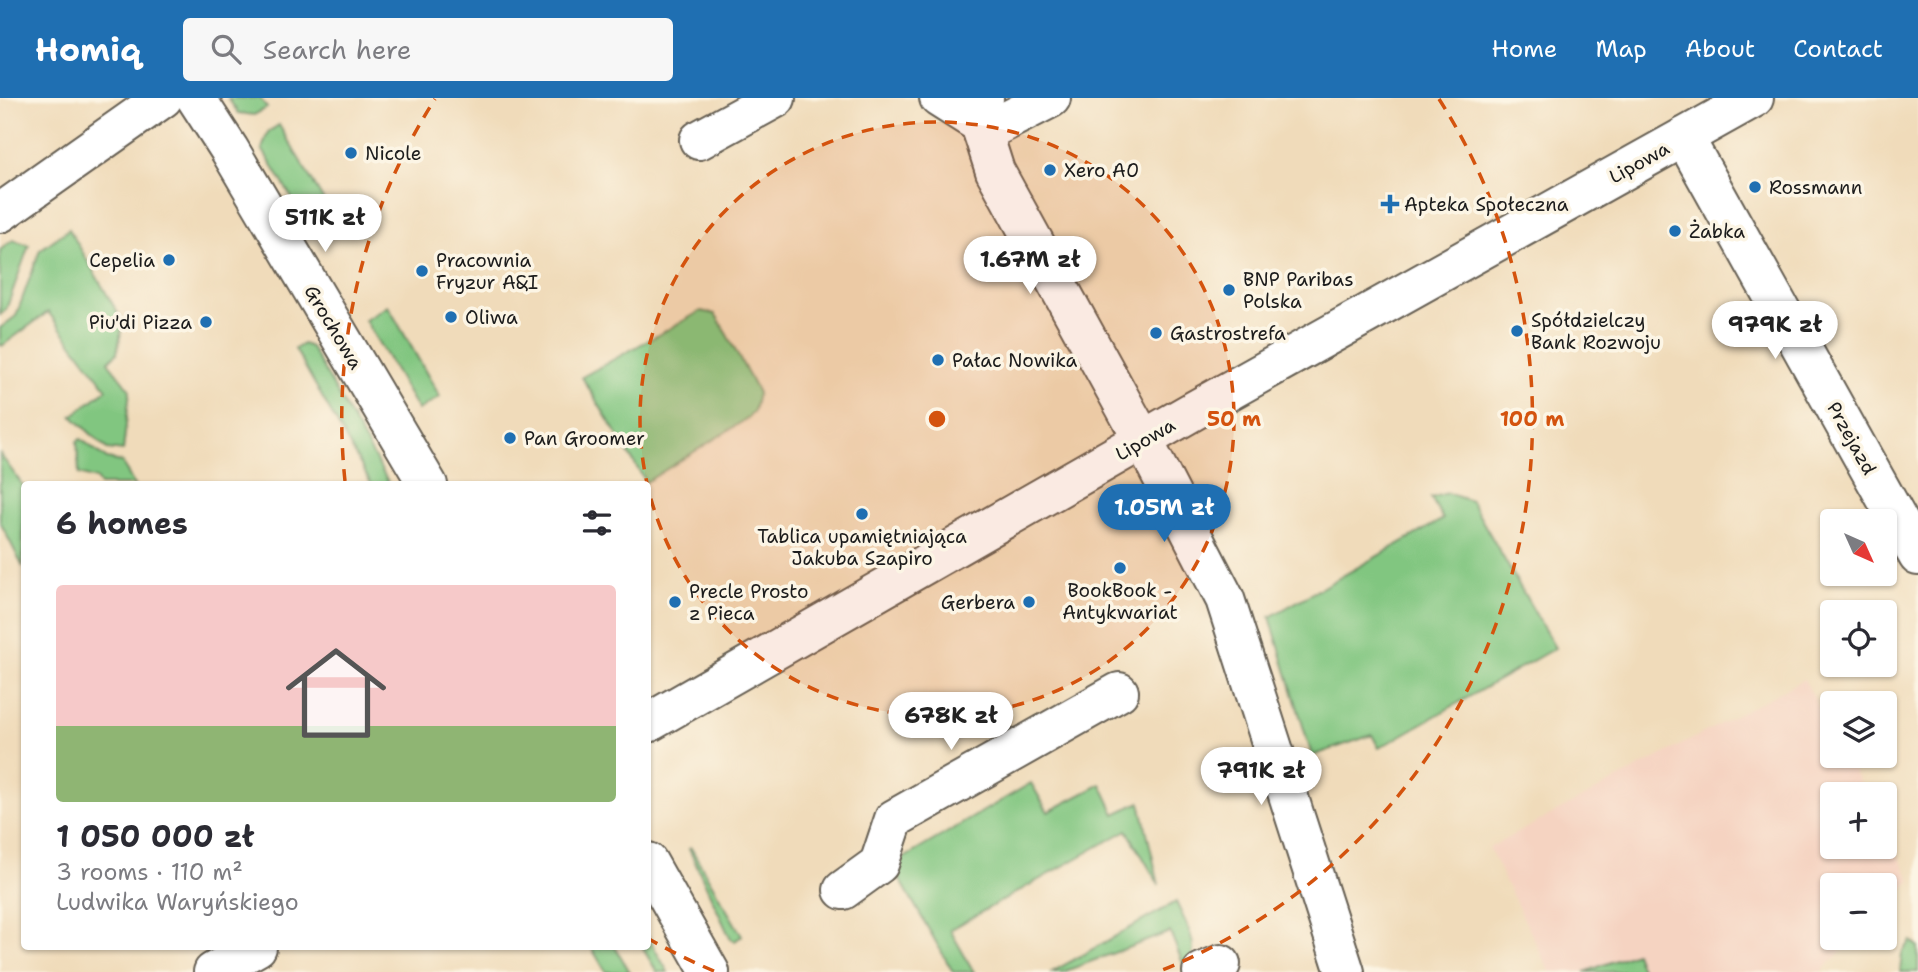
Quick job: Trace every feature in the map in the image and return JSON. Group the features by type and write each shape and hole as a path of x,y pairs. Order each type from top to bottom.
{"street":[{"path":"0,213 163,98"},
{"name":"Grochowa","path":"196,98 426,481"},
{"path":"699,140 776,98"},
{"path":"939,98 982,118 1051,98"},
{"name":"Lipowa","path":"651,721 1143,440 1754,98"},
{"path":"982,118 995,171 1143,440 1226,599 1345,972"},
{"name":"Przejazd","path":"1684,137 1918,556"},
{"path":"843,890 880,864 894,819 1118,692"},
{"path":"651,867 710,972"},
{"path":"214,972 252,950"}],"shaded area":[{"path":"1804,679 1820,709 1820,768 1852,768 1859,782 1820,782 1820,859 1897,859 1897,853 1911,880 1897,895 1897,873 1820,873 1820,950 1842,950 1821,972 1550,972 1489,848"}],"green space":[{"path":"228,98 260,98 267,108 254,115 238,113"},
{"path":"279,125 337,223 315,236 262,149 268,132"},
{"path":"69,229 123,322 117,353 108,362 130,390 123,451 107,449 72,416 107,389 48,312 2,346 0,344 0,328 16,316 40,250"},
{"path":"13,240 29,245 6,310 0,315 0,250"},
{"path":"388,306 440,397 418,410 365,320"},
{"path":"701,311 715,314 718,318 758,393 754,411 748,418 645,481 582,377"},
{"path":"303,344 311,347 388,481 370,481 295,349"},
{"path":"81,439 107,459 122,462 132,481 97,481 79,474 77,441"},
{"path":"0,454 21,483 21,563 0,522"},
{"path":"1447,493 1471,501 1555,648 1379,748 1372,735 1312,756 1270,617 1443,519 1431,498"},
{"path":"1031,783 1048,812 1101,784 1115,814 1140,802 1159,885 1127,830 950,930 974,972 953,972 892,865"},
{"path":"691,848 742,936 735,941 731,940 689,849"},
{"path":"1176,902 1188,926 1193,944 1193,953 1184,966 1170,932 1063,972 1052,972"},
{"path":"1911,941 1918,947 1918,972 1900,972 1902,953"},
{"path":"651,942 668,972 657,972 644,950 651,950"},
{"path":"593,950 617,950 630,972 606,972"},
{"path":"1635,953 1642,972 1585,972"}],"place":[{"name":"Nicole","path":"351,153"},
{"name":"Xero A0","path":"1050,170"},
{"name":"Rossmann","path":"1755,187"},
{"name":"Apteka Społeczna","path":"1390,204"},
{"name":"Żabka","path":"1675,231"},
{"name":"Cepelia","path":"169,260"},
{"name":"Pracownia Fryzur A&I","path":"422,271"},
{"name":"BNP Paribas Polska","path":"1229,290"},
{"name":"Oliwa","path":"451,317"},
{"name":"Piu'di Pizza","path":"206,322"},
{"name":"Spółdzielczy Bank Rozwoju","path":"1517,331"},
{"name":"Gastrostrefa","path":"1156,333"},
{"name":"Pałac Nowika","path":"938,360"},
{"name":"Pan Groomer","path":"510,438"},
{"name":"Tablica upamiętniająca Jakuba Szapiro","path":"862,514"},
{"name":"BookBook - Antykwariat","path":"1120,568"},
{"name":"Precle Prosto z Pieca","path":"675,602"},
{"name":"Gerbera","path":"1029,602"}]}
